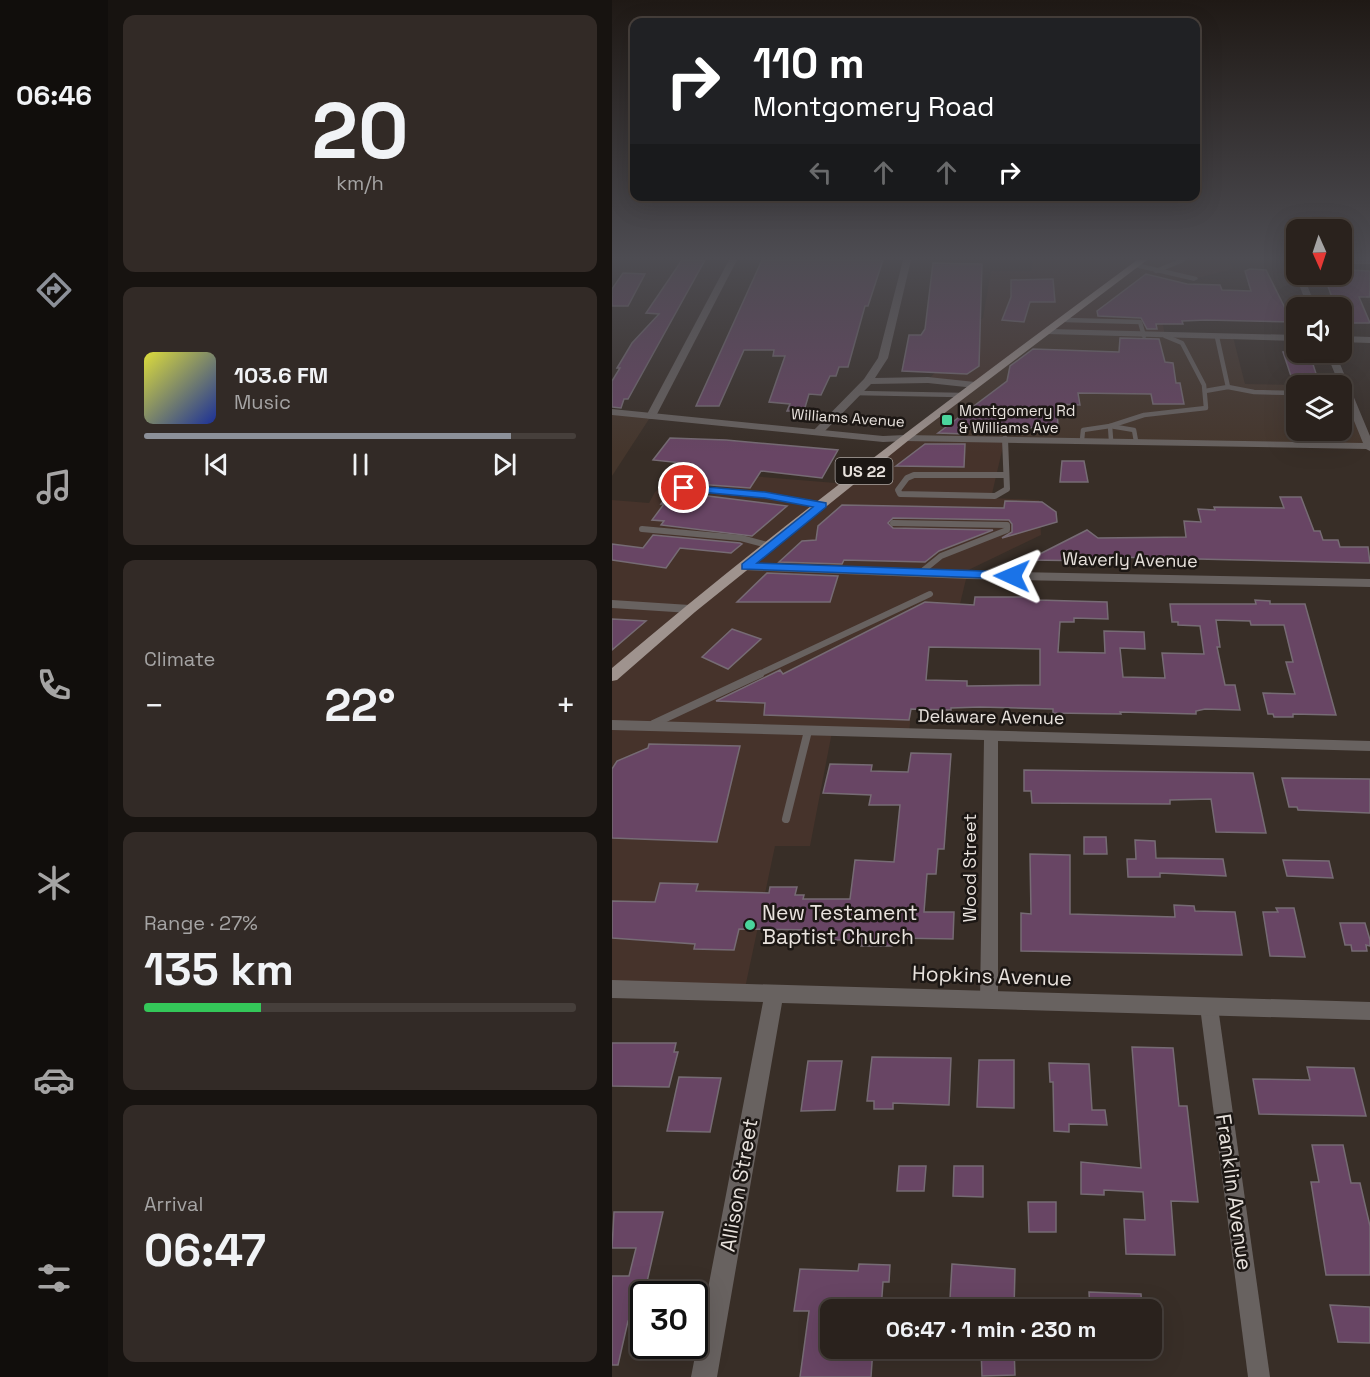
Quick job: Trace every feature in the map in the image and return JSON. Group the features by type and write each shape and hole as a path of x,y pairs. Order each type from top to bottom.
{"main road":[{"name":"US 22","path":"612,676 690,609 746,567 905,438 1060,324"}],"street":[{"path":"651,416 699,324"},
{"path":"818,432 868,381 883,358 891,324"},
{"path":"1050,332 1286,338"},
{"path":"1352,339 1370,340"},
{"path":"868,381 928,381 975,385"},
{"path":"1352,410 1370,447"},
{"name":"Williams Avenue","path":"612,412 883,439 1005,438 1370,447"},
{"name":"Waverly Avenue","path":"746,567 1370,583"},
{"path":"612,604 690,609"},
{"name":"Delaware Avenue","path":"612,725 1370,746"},
{"name":"Wood Street","path":"989,1000 991,736"},
{"name":"Hopkins Avenue","path":"612,988 1370,1011"},
{"name":"Allison Street","path":"704,1377 774,994"},
{"name":"Franklin Avenue","path":"1209,1007 1259,1377"}],"lane":[{"path":"1141,324 1144,336"},
{"path":"1082,440 1083,430 1110,426 1144,415 1206,408 1205,391 1182,343 1165,336"},
{"path":"1217,337 1228,387"},
{"path":"1205,391 1228,387 1254,392 1286,393"},
{"path":"856,393 961,395"},
{"path":"1110,426 1111,440"},
{"path":"1110,426 1134,430 1136,441"},
{"path":"1005,438 1007,489 995,496 900,494 898,490 907,478 914,475 1006,475"},
{"path":"684,488 765,495 822,505"},
{"path":"893,523 1007,525 1007,530 941,556 920,573"},
{"path":"642,529 741,538 771,546"},
{"path":"648,727 930,594"},
{"path":"786,819 808,731"}],"shaded area":[{"path":"1163,324 1165,336 975,385 928,380 969,337 971,325"},
{"path":"1050,332 1233,337 1245,384 1286,385 1286,441 1352,441 1352,410 1369,446 905,438"},
{"path":"612,412 651,416 612,476"},
{"path":"905,438 1005,438 991,498 1039,500 1041,535 960,574 967,575 960,604 917,647 909,734 832,732 810,846 775,846 744,993 612,989 612,500 649,503 655,492 679,470 848,484"}],"building":[{"path":"649,324 669,324 628,399 624,399 621,408 612,407 612,381 632,343"},
{"path":"733,324 860,324 848,367 839,367 836,376 830,376 821,395 809,394 804,411 787,411 790,404 769,402 785,356 773,356 774,350 744,350 719,406 696,406"},
{"path":"926,324 980,324 979,366 967,374 902,371 909,335 921,335"},
{"path":"1144,324 1156,324 1157,329 1147,329"},
{"path":"1120,338 1159,339 1165,362 1173,363 1176,383 1180,383 1184,404 1153,404 1151,394 1078,393 1080,405 1057,404 1058,428 966,427 966,434 938,433 1007,381 1010,366 1033,349 1119,352"},
{"path":"1287,363 1313,363 1316,375 1291,375"},
{"path":"670,438 726,440 838,450 822,478 761,471 750,488 684,483 679,486 680,491 684,493 787,506 752,536 661,525 664,521 652,520 664,504 661,504 692,464 653,460"},
{"path":"925,444 965,444 964,467 896,466"},
{"path":"1062,461 1084,461 1088,482 1060,482"},
{"path":"1280,497 1301,497 1314,531 1320,531 1323,540 1338,540 1340,547 1368,547 1370,563 1112,557 1100,558 1100,561 1028,560 1087,530 1098,538 1186,537 1184,521 1201,522 1198,509 1215,510 1214,507 1284,508"},
{"path":"1005,501 1042,502 1056,512 1057,522 1002,538 1012,532 1012,524 1009,520 893,518 888,523 893,528 993,530 939,551 925,562 844,560 842,564 779,562 802,541 816,540 818,526 842,505 1004,508"},
{"path":"653,535 742,544 731,553 680,548 666,568 612,560 612,544 643,548"},
{"path":"767,573 838,576 830,602 737,602"},
{"path":"975,597 1038,597 1038,600 1107,602 1108,619 1074,618 1074,622 1060,622 1058,652 1105,653 1104,631 1144,632 1145,649 1120,648 1123,677 1165,678 1162,653 1204,654 1200,626 1178,625 1178,622 1172,622 1170,604 1256,604 1255,600 1270,601 1270,604 1305,604 1336,715 1293,714 1293,717 1274,717 1273,714 1268,714 1263,693 1295,694 1286,662 1293,662 1284,625 1251,625 1250,621 1216,620 1220,647 1217,647 1225,685 1235,685 1240,710 1205,709 1196,711 1196,714 1120,712 1121,714 1053,713 1053,709 980,707 951,708 951,710 911,709 909,720 764,715 765,703 716,701 780,670 783,674 925,602 974,605","holes":["929,647 1040,649 1040,685 967,686 967,681 926,680"]},
{"path":"612,619 646,621 612,650"},
{"path":"732,629 761,639 728,669 702,657"},
{"path":"649,744 740,746 717,842 612,838 612,769 617,761 648,748"},
{"path":"911,753 951,754 944,849 938,849 936,874 927,874 924,912 954,912 953,939 893,938 892,946 861,946 861,940 812,940 814,930 739,929 734,950 694,949 695,944 612,938 612,901 655,902 660,883 698,884 696,891 769,893 770,887 797,887 795,895 804,895 803,899 850,899 855,860 894,862 900,805 869,805 871,795 823,793 830,764 872,765 871,771 908,772"},
{"path":"1024,770 1253,773 1266,833 1216,832 1211,799 1170,800 1170,804 1032,803 1031,791 1024,791"},
{"path":"1282,778 1370,779 1370,813 1298,810 1297,807 1289,807"},
{"path":"1084,837 1106,837 1107,854 1084,854"},
{"path":"1135,840 1155,841 1156,858 1223,859 1226,876 1160,873 1160,877 1128,877 1127,859 1136,859"},
{"path":"1030,854 1070,855 1070,914 1175,917 1174,905 1194,906 1195,911 1235,912 1242,955 1021,951 1021,913 1031,914"},
{"path":"1283,860 1329,861 1333,878 1287,876"},
{"path":"1276,908 1294,908 1305,957 1270,956 1263,912 1278,912"},
{"path":"1340,923 1365,923 1370,940 1370,946 1366,945 1367,951 1352,951 1351,945 1345,945"},
{"path":"612,1043 676,1043 674,1052 678,1052 669,1087 612,1086"},
{"path":"1132,1047 1173,1048 1179,1106 1187,1106 1198,1202 1171,1201 1175,1255 1126,1254 1124,1219 1145,1220 1143,1192 1104,1190 1104,1195 1081,1194 1081,1162 1141,1168"},
{"path":"872,1057 951,1058 949,1105 893,1103 893,1109 874,1109 874,1101 867,1101"},
{"path":"979,1060 1014,1060 1014,1108 977,1107"},
{"path":"808,1061 842,1061 835,1110 801,1111"},
{"path":"1049,1063 1089,1064 1092,1110 1105,1110 1107,1125 1069,1124 1069,1132 1054,1131 1053,1082 1050,1082"},
{"path":"1307,1067 1354,1068 1366,1116 1259,1114 1253,1079 1310,1080"},
{"path":"679,1077 721,1078 710,1132 667,1131"},
{"path":"1312,1145 1343,1145 1351,1183 1360,1183 1370,1226 1370,1275 1326,1275 1311,1182 1319,1182"},
{"path":"899,1166 926,1166 924,1191 897,1191"},
{"path":"954,1166 983,1166 983,1197 953,1196"},
{"path":"1028,1202 1056,1202 1056,1232 1029,1232"},
{"path":"614,1212 663,1212 647,1281 630,1281 630,1321 628,1321 618,1365 612,1365 612,1276 629,1276 636,1248 612,1248"},
{"path":"859,1264 890,1265 889,1282 883,1282 882,1299 820,1299 820,1359 872,1359 871,1377 800,1377 809,1311 794,1311 800,1269 858,1271"},
{"path":"952,1264 1015,1269 1014,1299 950,1299"},
{"path":"1089,1292 1141,1294 1141,1299 1089,1299"},
{"path":"1330,1305 1370,1307 1370,1343 1338,1342"},
{"path":"981,1359 1014,1359 1015,1375 982,1376"}],"place":[{"name":"Montgomery Rd & Williams Ave","path":"947,420"},
{"name":"New Testament Baptist Church","path":"750,925"}],"route":[{"path":"684,488 765,495 822,505 746,567 771,570 1012,576"}]}
